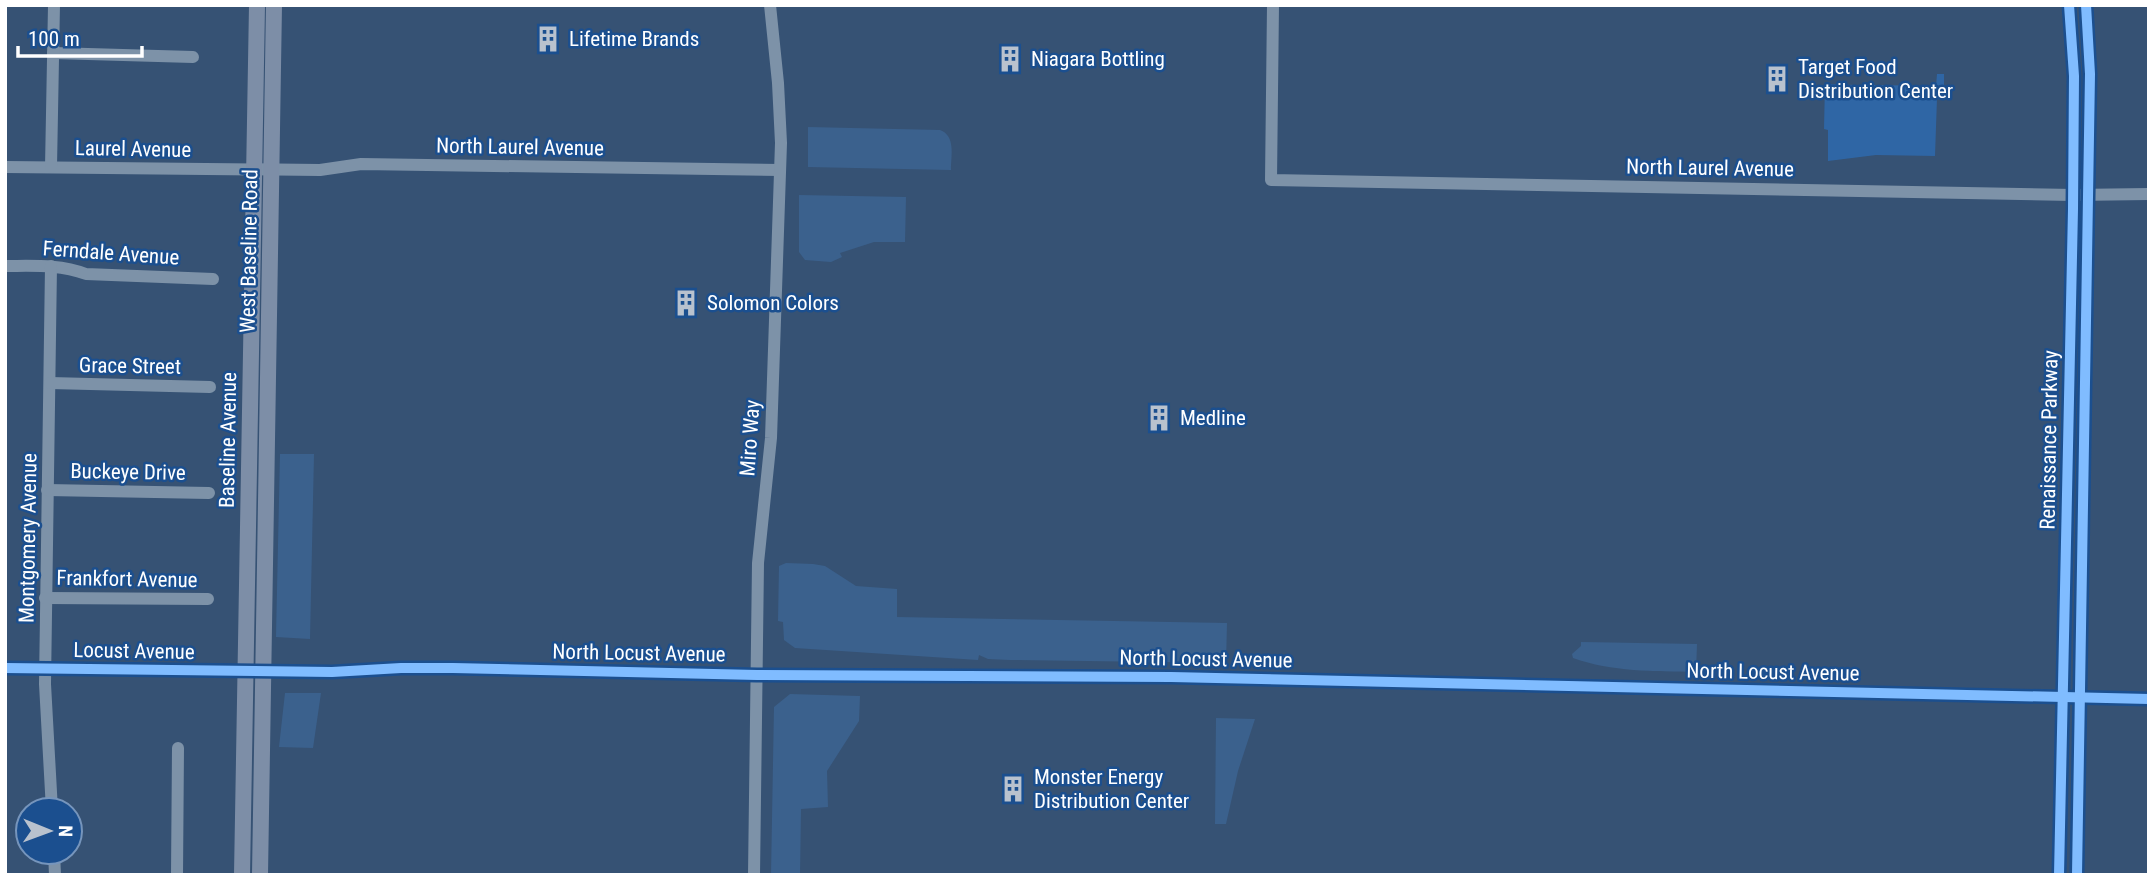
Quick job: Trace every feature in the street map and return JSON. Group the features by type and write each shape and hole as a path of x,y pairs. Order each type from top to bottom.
{"main road":[{"name":"Baseline Avenue","path":"242,875 244,671 262,170 257,5"},
{"name":"West Baseline Road","path":"260,875 262,170 274,5"}],"street":[{"path":"51,167 54,5"},
{"name":"Miro Way","path":"754,875 758,563 771,438 780,170 780,117 770,5"},
{"name":"North Laurel Avenue","path":"1273,5 1271,180 2073,195 2149,194"},
{"name":"Renaissance Parkway","path":"2059,875 2073,195 2074,76 2070,5"},
{"name":"Renaissance Parkway","path":"2077,875 2090,74 2086,5"},
{"path":"54,53 194,57"},
{"name":"North Laurel Avenue","path":"262,170 320,170 361,164 780,170"},
{"name":"Laurel Avenue","path":"5,167 262,170"},
{"name":"Ferndale Avenue","path":"5,266 51,266 71,268 86,274 213,279"},
{"name":"Montgomery Avenue","path":"51,266 45,598 51,796"},
{"name":"Grace Street","path":"50,383 210,387"},
{"name":"Buckeye Drive","path":"47,490 209,493"},
{"name":"Frankfort Avenue","path":"45,598 208,599"},
{"name":"Locust Avenue","path":"5,668 262,671"},
{"name":"North Locust Avenue","path":"262,671 332,672 440,668 757,675 1171,677 2149,699"},
{"path":"177,875 178,748"}],"shaded area":[{"path":"1937,74 1944,74 1944,98 1937,98 1935,156 1876,155 1828,161 1828,130 1824,129 1825,84 1856,85 1857,90 1873,90 1873,85 1936,86"},
{"path":"808,127 940,130 951,142 951,170 808,167"},
{"path":"799,195 906,197 905,242 874,242 840,253 842,257 831,262 805,260 799,252"},
{"path":"280,454 314,454 310,639 276,637"},
{"path":"786,563 825,566 856,586 897,589 897,617 1227,623 1226,663 1010,660 988,659 979,655 978,660 795,648 784,640 783,622 778,621 779,566"},
{"path":"1581,642 1697,644 1696,672 1633,670 1588,663 1573,658 1572,654 1581,646"},
{"path":"285,693 321,693 313,748 279,747"},
{"path":"790,694 860,696 859,721 827,771 828,807 801,809 800,875 771,875 774,707"},
{"path":"1216,718 1255,719 1238,771 1226,824 1215,824"}],"cycle path":[{"path":"2059,875 2073,209 2074,76 2069,5"},
{"path":"2077,875 2090,74 2086,5"},
{"path":"5,668 332,672 453,668 757,675 1171,677 2149,699"}],"place":[{"name":"Lifetime Brands","path":"548,39"},
{"name":"Niagara Bottling","path":"1010,59"},
{"name":"Target Food Distribution Center","path":"1777,79"},
{"name":"Solomon Colors","path":"686,303"},
{"name":"Medline","path":"1159,418"},
{"name":"Monster Energy Distribution Center","path":"1013,789"}]}
